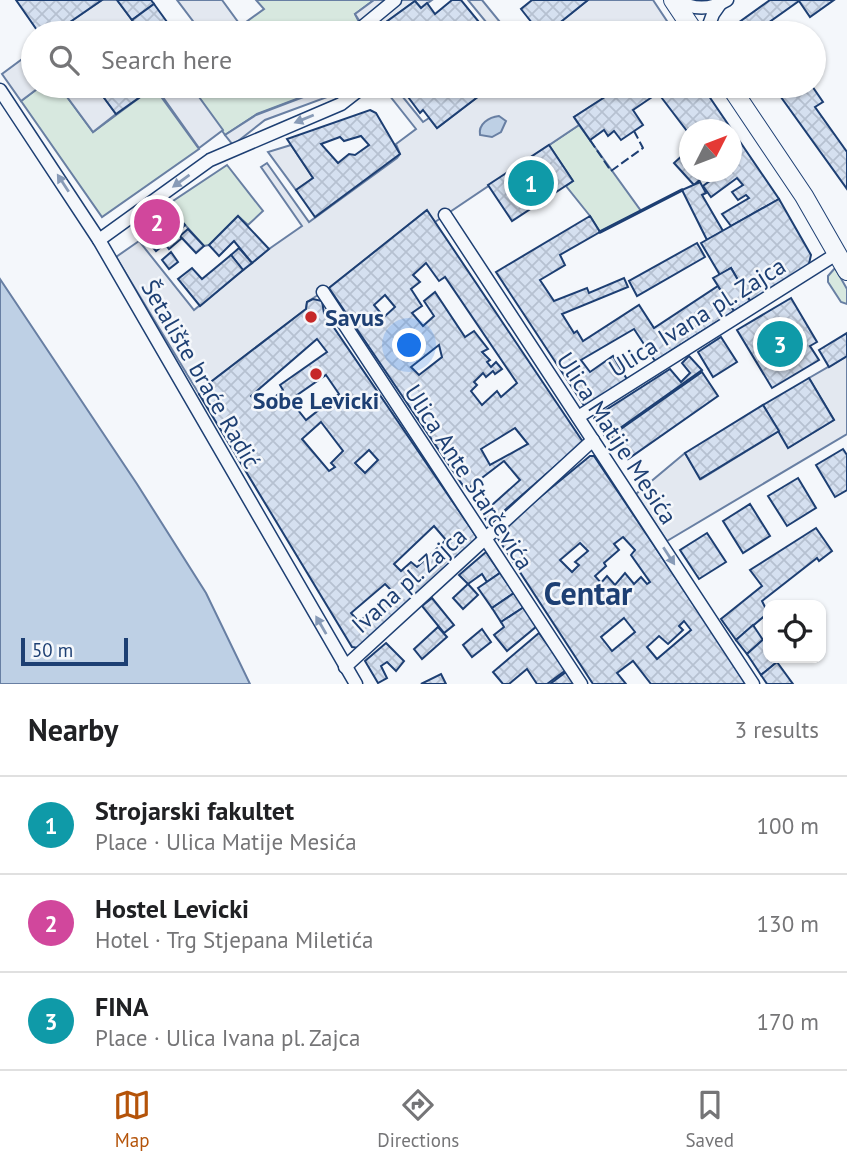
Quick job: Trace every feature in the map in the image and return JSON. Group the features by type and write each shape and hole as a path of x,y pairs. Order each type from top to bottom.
{"main road":[{"path":"675,0 688,21"},
{"path":"738,98 792,177 843,261"}],"street":[{"path":"370,21 395,0"},
{"path":"675,0 698,8 723,2"},
{"path":"710,21 723,2"},
{"name":"Šetalište braće Radić","path":"0,90 99,240 356,684"},
{"path":"99,240 210,160 341,104 349,98"},
{"name":"Ulica Matije Mesića","path":"445,215 753,684"},
{"name":"Ulica Ivana pl. Zajca","path":"578,417 843,261"},
{"name":"Ulica Ante Starčevića","path":"323,292 581,684"},
{"name":"Ivana pl. Zajca","path":"345,667 593,440"}],"shaded area":[{"path":"102,0 117,0 133,21 71,21"},
{"path":"177,0 222,0 237,21 193,21"},
{"path":"256,0 374,0 355,14 358,21 248,21 264,9"},
{"path":"374,0 432,0 421,8 415,1 388,21 359,21 355,14"},
{"path":"468,0 482,0 499,21 485,21"},
{"path":"588,0 653,0 667,21 562,21"},
{"path":"21,60 21,98 25,98 21,101 2,74"},
{"path":"25,98 68,98 93,132 139,98 162,98 199,149 102,217 21,101"},
{"path":"68,98 104,98 116,114 93,132"},
{"path":"164,98 200,98 223,130 199,148"},
{"path":"199,98 299,98 257,114 225,135"},
{"path":"301,98 325,98 265,120 233,145 225,135 256,115"},
{"path":"391,98 404,98 423,122 429,118 437,128 476,98 603,98 574,117 579,125 435,222 426,211 329,288 307,302 306,309 203,388 199,394 116,257 139,241 194,310 269,249 302,226 261,167 267,163 309,222 397,158 400,154 396,144 416,129"},
{"path":"579,125 641,211 600,232 566,186 573,181 549,145"},
{"path":"291,145 313,178 296,190 268,152"},
{"path":"227,165 263,211 248,225 238,216 209,245 204,246 167,205"},
{"path":"835,268 847,289 847,304 841,302 828,282 828,276"},
{"path":"847,356 847,434 667,541 636,494 685,453 701,479 779,431 789,447 834,420 809,378"}],"water":[{"path":"499,116 506,121 501,132 492,137 480,135 485,122"},
{"path":"0,279 206,593 250,684 0,684"}],"building":[{"path":"16,0 102,0 71,21 31,21"},
{"path":"117,0 151,0 154,4 132,20"},
{"path":"452,0 461,0 478,21 388,21 415,1 421,8 427,3 435,14"},
{"path":"532,0 588,0 562,21 530,21 521,9"},
{"path":"770,0 834,0 810,17 799,1 771,21 741,21"},
{"path":"154,4 166,21 133,21"},
{"path":"104,98 139,98 116,114"},
{"path":"409,98 476,98 437,128 423,110 420,113"},
{"path":"603,98 651,98 633,110 643,125 621,140 614,131 608,136 604,130 590,140 574,117"},
{"path":"662,98 710,98 724,119 679,121"},
{"path":"782,98 820,98 823,102 815,107 847,152 847,189"},
{"path":"370,110 376,113 400,154 315,217 296,190 313,178 287,139","holes":["361,136 369,145 355,155 349,154 338,163 321,144 340,137 344,141"]},
{"path":"549,145 573,181 512,221 488,185"},
{"path":"742,145 779,199 731,226 722,214 749,198 746,195 738,200 732,192 743,185 740,182"},
{"path":"700,182 706,193 702,195 723,231 707,240 682,190"},
{"path":"708,182 732,182 711,197 703,186"},
{"path":"779,199 811,255 808,268 750,301 731,268 720,275 701,243"},
{"path":"167,205 185,225 177,233 182,238 169,249 165,244 156,251 139,231"},
{"path":"427,210 583,442 489,524 482,514 520,480 504,461 466,490 329,288","holes":["426,263 439,281 445,277 517,383 501,397 497,391 482,405 471,391 477,385 474,382 483,373 486,377 493,371 495,374 502,369 496,362 491,367 487,362 490,360 482,352 488,349 474,331 465,337 435,292 424,301 434,316 423,326 412,313 422,306 411,289 420,282 413,275","385,295 395,307 384,317 374,305","439,345 442,357 419,375 411,367","515,428 528,444 490,465 481,449"]},
{"path":"238,216 269,249 252,263 234,241 219,256 209,245"},
{"path":"590,216 600,232 560,255 565,265 540,280 554,301 587,288 589,293 624,278 628,287 562,314 574,333 577,331 583,341 639,305 654,328 718,286 734,311 655,361 634,329 581,360 590,372 613,356 628,381 585,407 496,272"},
{"path":"188,229 204,246 196,253 180,236"},
{"path":"697,243 705,257 637,296 629,281"},
{"path":"239,248 252,263 243,270 231,255"},
{"path":"171,252 178,262 169,269 162,260"},
{"path":"231,255 243,270 200,306 178,279 192,268 202,279"},
{"path":"731,268 750,301 734,311 713,278"},
{"path":"791,298 817,342 810,346 819,360 772,388 737,330"},
{"path":"313,299 322,301 324,313 476,536 476,542 359,648 352,647 199,394 203,388 306,309 307,302","holes":["317,339 327,352 280,385 283,390 262,408 251,396","326,375 339,394 306,420 290,400","321,422 343,451 331,463 335,467 329,471 302,439","369,450 378,460 365,473 355,463","434,526 446,540 417,567 411,562 401,571 394,564","385,584 393,592 359,622 351,613"]},
{"path":"847,333 847,356 829,367 819,350"},
{"path":"721,337 737,362 713,377 698,352"},
{"path":"689,356 702,370 606,438 595,417 670,369 681,382 690,373 682,363"},
{"path":"702,372 718,396 628,459 611,436"},
{"path":"809,378 834,420 788,448 763,405"},
{"path":"763,405 779,431 700,479 685,453"},
{"path":"843,449 847,455 847,490 835,497 816,465"},
{"path":"590,456 594,456 747,684 651,684 633,661 617,673 626,684 593,684 495,534","holes":["623,537 635,550 631,555 650,582 647,584 641,577 634,584 625,573 615,585 607,576 601,583 595,576 606,566 604,563 619,550 614,544","580,543 588,551 575,562 579,565 572,572 560,560","624,618 635,632 612,651 601,637","684,621 691,630 657,659 647,647 659,636 668,644 683,630 679,626"]},
{"path":"798,478 816,508 787,526 768,496"},
{"path":"750,504 770,536 743,553 723,521"},
{"path":"816,528 832,551 819,561 817,558 763,600 763,617 736,640 721,619 762,586 750,570"},
{"path":"707,533 726,562 699,579 680,550"},
{"path":"486,552 500,573 487,582 482,574 468,584 459,575"},
{"path":"500,573 514,593 492,608 478,588"},
{"path":"468,584 478,595 463,609 453,598"},
{"path":"514,593 524,607 501,622 492,608"},
{"path":"432,598 454,625 444,633 422,606"},
{"path":"524,607 537,626 507,651 494,635 504,627 501,622"},
{"path":"753,625 763,640 747,654 736,640"},
{"path":"438,627 447,637 422,659 414,649"},
{"path":"482,629 491,642 472,657 463,645"},
{"path":"539,633 566,670 547,684 537,684 527,669 509,684 503,684 493,672"},
{"path":"763,640 763,663 776,663 761,675 747,654"},
{"path":"386,643 404,661 396,671 387,662 381,666 387,678 378,683 365,661"},
{"path":"778,663 793,684 767,684 761,675"},
{"path":"566,672 575,684 550,684"},
{"path":"441,674 446,684 421,684"}],"fence":[{"path":"590,140 611,171 643,148 634,131"}],"wall":[{"path":"600,232 682,190"}],"place":[{"name":"Strojarski fakultet","path":"531,183"},
{"name":"Hostel Levicki","path":"157,222"},
{"name":"Savus","path":"311,317"},
{"name":"FINA","path":"780,344"},
{"name":"Sobe Levicki","path":"316,374"}],"district":[{"name":"Centar","path":"588,593"}]}
